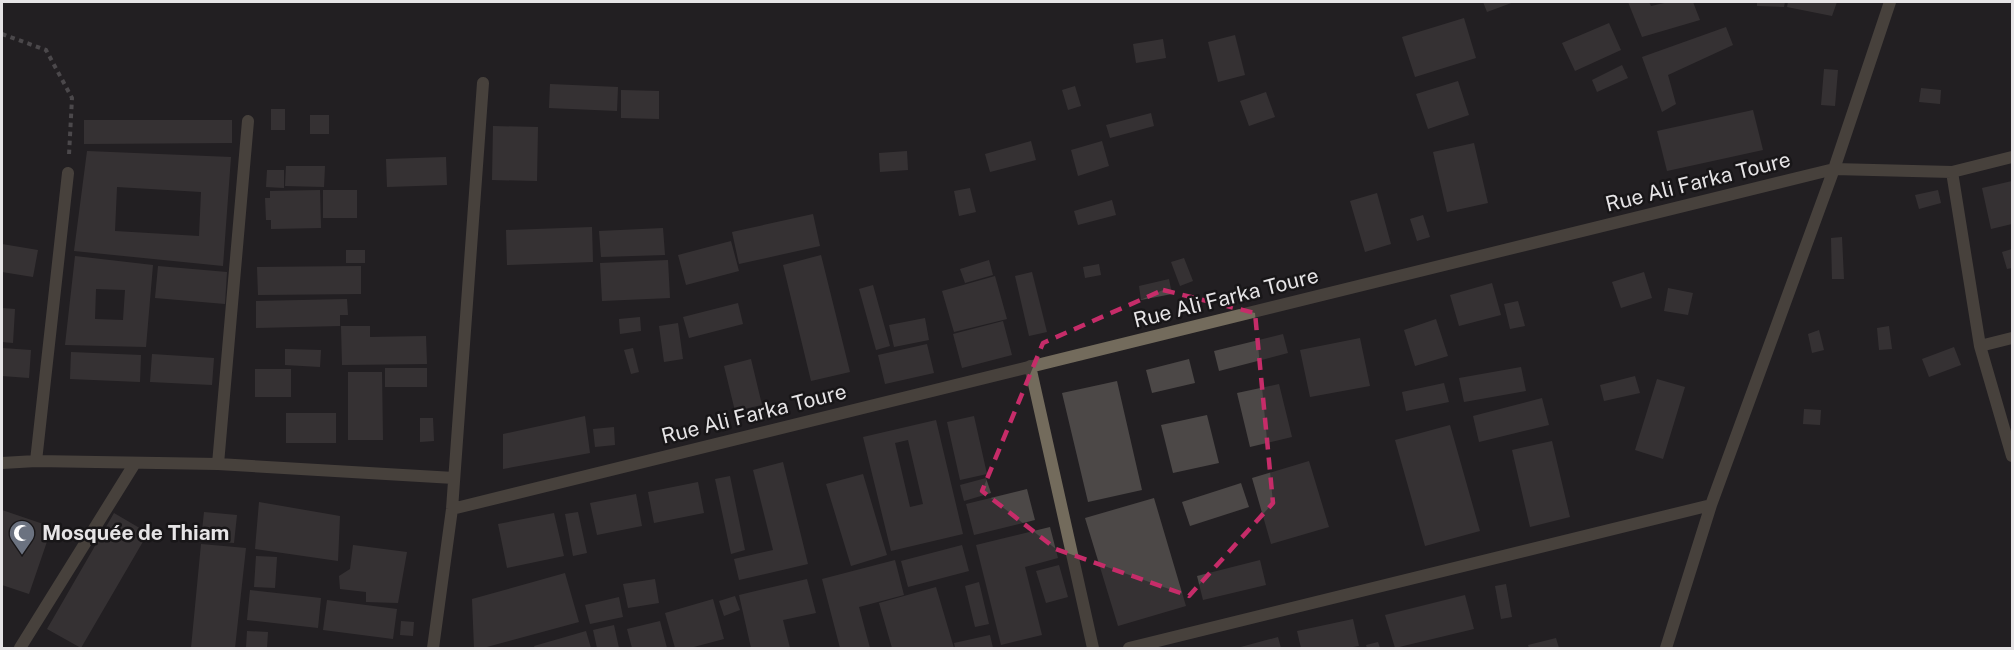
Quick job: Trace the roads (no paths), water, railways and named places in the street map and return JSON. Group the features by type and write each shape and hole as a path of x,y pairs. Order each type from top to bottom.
{"street":[{"path":"1666,648 1711,505 1834,169 1890,2"},
{"path":"433,648 452,509 483,83"},
{"path":"218,464 248,121"},
{"name":"Rue Ali Farka Toure","path":"452,509 1834,169 1952,172 2013,157"},
{"path":"1952,172 1980,346 2013,456"},
{"path":"36,461 68,173"},
{"path":"1980,346 2013,338"},
{"path":"1030,366 1094,648"},
{"path":"2,463 36,461 218,464 454,478"},
{"path":"20,648 135,463"},
{"path":"1129,648 1711,505"}],"place":[{"name":"Mosquée de Thiam","path":"22,556"}]}
